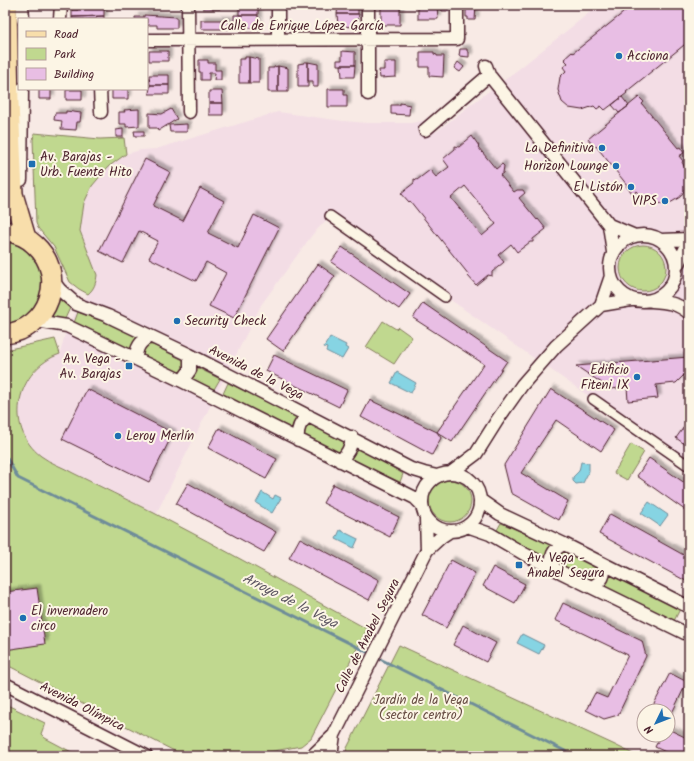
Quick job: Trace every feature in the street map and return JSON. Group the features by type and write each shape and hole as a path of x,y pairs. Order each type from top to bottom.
{"main road":[{"path":"5,334 25,329 36,321 49,301 52,280 47,260 31,241 14,194 8,96 7,5"},
{"path":"5,231 31,241"}],"street":[{"path":"22,5 23,18"},
{"path":"60,18 61,5"},
{"path":"188,5 189,112"},
{"path":"278,5 278,40"},
{"path":"368,5 368,94"},
{"name":"Calle de Enrique López García","path":"148,40 457,39 457,5"},
{"path":"425,130 488,71 609,225 635,236"},
{"path":"22,90 22,205 31,241"},
{"path":"100,90 101,112"},
{"path":"330,216 445,296"},
{"path":"609,225 613,252"},
{"path":"631,300 617,290 611,276 610,258 619,244 628,237 645,235 662,240 689,240 677,266 675,279 667,292 652,301"},
{"path":"662,240 668,245 677,266"},
{"path":"421,504 422,495 430,481 437,476 452,472 476,454 498,419 522,386 556,346 601,305 611,276"},
{"path":"675,279 686,310"},
{"name":"Avenida de la Vega","path":"52,280 60,290 76,304 108,316 190,355 352,437 411,469 437,476"},
{"path":"601,305 631,300 643,302 652,301 667,302 686,310"},
{"path":"36,321 67,326 182,381 415,498 421,504 426,518 432,525 441,529 456,531 468,526 474,519 479,510 480,500 473,482 460,474 452,472"},
{"path":"136,359 136,351 138,346 142,341 150,336"},
{"name":"Avenida de la Vega","path":"182,381 190,370 190,355"},
{"path":"593,399 689,466"},
{"name":"Avenida de la Vega","path":"298,440 297,432 299,425 309,416"},
{"path":"340,461 346,456 351,446 352,437"},
{"path":"473,482 476,454"},
{"path":"480,500 500,514 688,605"},
{"name":"Calle de Anabel Segura","path":"426,518 427,550"},
{"path":"468,526 490,534 554,568 689,635"},
{"name":"Calle de Anabel Segura","path":"330,756 334,734 427,550 450,531"},
{"path":"554,568 551,558 553,552 559,546 564,544"},
{"path":"592,587 603,579 603,564"},
{"name":"Avenida Olímpica","path":"5,684 146,756"},
{"name":"Calle de Anabel Segura","path":"312,756 334,734"}],"shaded area":[{"path":"599,5 689,5 689,466 330,216 312,235 261,305 156,514 41,457 24,438 18,405 25,384 37,368 50,357 60,354 67,326 92,290 97,275 80,231 84,203 92,186 108,167 126,154 141,150 156,149 278,112 368,123 411,123 427,120 436,132 510,76"}],"green space":[{"path":"34,133 100,139 124,138 126,154 108,167 92,186 84,203 80,231 97,275 94,286 88,294 70,282 54,247 38,228 36,223"},
{"path":"5,240 20,244 28,250 35,258 42,278 39,298 34,307 22,318 5,324"},
{"path":"648,245 660,251 665,259 665,277 660,285 652,290 638,291 626,285 621,277 620,263 626,251 634,246"},
{"path":"56,296 70,308 64,321 51,319 49,316"},
{"path":"78,312 109,323 139,338 132,351 74,323"},
{"path":"383,321 396,329 398,327 412,337 394,364 366,347"},
{"path":"55,339 60,354 45,362 34,372 25,385 20,400 19,415 22,430 29,444 41,456 52,463 181,527 367,629 311,738 301,746 253,756 184,756 5,664 5,350"},
{"path":"148,345 153,345 183,360 186,365 180,373 177,373 147,358 142,353 143,349"},
{"path":"196,367 220,379 213,391 190,380 196,371"},
{"path":"228,383 299,418 292,431 222,396"},
{"path":"311,424 343,441 346,446 345,450 339,453 305,437 303,433 307,425"},
{"path":"631,444 644,452 627,480 614,473"},
{"path":"355,447 403,474 400,482 349,459 355,451"},
{"path":"450,480 465,486 471,501 465,516 450,522 435,516 429,501 435,486"},
{"path":"501,523 552,545 546,558 523,547 497,530"},
{"path":"562,552 565,552 594,566 600,574 592,581 558,565 556,556"},
{"path":"609,574 680,609 673,623 603,587 608,581"},
{"name":"Jardín de la Vega (sector centro)","path":"399,645 637,756 345,756 347,748"},
{"path":"5,704 45,723 41,734 45,738 79,756 5,756"}],"water":[{"path":"330,337 346,345 345,347 348,349 342,359 326,351 327,348 324,347"},
{"path":"397,372 416,383 411,393 391,383"},
{"path":"581,462 589,463 589,471 583,483 576,484 573,481 573,477 579,471"},
{"path":"262,492 273,499 275,495 281,498 272,513 256,503"},
{"path":"649,502 668,515 660,526 641,513"},
{"path":"340,530 358,539 354,548 336,539"},
{"path":"522,634 544,645 539,654 517,643"}],"building":[{"path":"78,5 104,5 104,16 72,17 72,10 78,10"},
{"path":"203,5 220,5 220,9 203,9"},
{"path":"239,5 258,5 258,15 239,15"},
{"path":"338,5 354,5 354,8 358,9 358,14 337,14"},
{"path":"418,5 437,5 438,19 418,19"},
{"path":"441,5 452,5 452,11 442,11"},
{"path":"466,5 476,5 475,20 468,20 468,17 466,17"},
{"name":"Acciona","path":"633,5 689,5 689,41 605,110 601,106 597,109 594,106 582,110 569,108 562,102 558,90 560,77 566,71 563,67 568,63 564,59"},
{"path":"381,7 400,7 400,25 381,25"},
{"path":"337,14 359,14 358,20 355,20 354,27 338,26"},
{"path":"144,15 177,17 177,28 157,28 157,25 148,25 148,18 135,18 144,17"},
{"path":"234,15 258,15 258,28 238,28 239,23 234,23"},
{"path":"104,16 104,18 72,18"},
{"path":"201,20 229,20 229,29 201,29"},
{"path":"460,49 467,49 469,52 469,57 459,56"},
{"path":"149,51 168,51 168,61 149,61"},
{"path":"342,51 355,52 355,65 337,65 337,60 342,60"},
{"path":"420,52 434,52 437,56 444,56 443,77 429,76 429,67 420,67"},
{"path":"245,57 249,57 249,83 239,83 239,59 245,59"},
{"path":"249,57 259,59 259,83 249,83"},
{"path":"199,60 208,60 208,63 215,63 215,70 221,70 221,80 214,80 215,73 209,73 209,80 201,80"},
{"path":"308,62 308,87 298,87 298,64"},
{"path":"308,62 318,64 318,87 313,87 313,81 308,81"},
{"path":"384,62 396,62 396,77 380,78 379,70 384,70"},
{"path":"458,62 464,67 460,72 454,68"},
{"path":"341,65 355,65 354,77 342,77"},
{"path":"278,66 288,68 288,92 278,92"},
{"path":"278,66 278,92 268,92 268,68"},
{"path":"149,75 169,75 169,85 150,85"},
{"path":"150,85 169,85 169,94 149,94"},
{"path":"328,89 344,89 344,95 347,95 347,107 328,107"},
{"path":"39,90 51,90 51,99 39,99"},
{"path":"66,90 82,90 82,100 66,100"},
{"path":"112,90 128,90 128,99 112,99"},
{"path":"209,91 222,91 223,103 209,103"},
{"path":"622,97 629,106 619,113 612,105"},
{"path":"639,97 644,102 642,104 678,148 680,147 684,153 679,156 683,161 682,162 687,172 688,178 686,188 680,197 670,203 661,204 654,202 637,191 633,194 596,146 594,147 588,139"},
{"path":"209,103 223,103 223,115 209,115"},
{"path":"400,103 410,105 409,115 391,114 391,105 400,105"},
{"path":"139,109 139,126 126,127 126,124 119,124 119,112 125,112 124,110"},
{"path":"171,109 177,119 158,131 157,128 149,128 149,113 162,114"},
{"path":"66,111 81,113 80,122 77,122 76,130 61,129 62,121 54,120 55,113 66,113"},
{"path":"187,124 187,132 170,132 169,125"},
{"path":"123,129 123,137 116,137 116,130"},
{"path":"134,131 144,131 144,136 135,136"},
{"path":"472,136 479,146 478,147 496,169 502,164 504,166 503,173 500,175 514,192 517,190 523,190 525,193 519,198 546,229 533,239 533,242 530,242 517,252 511,244 498,255 504,262 492,272 492,276 488,275 476,285 410,201 409,202 401,193 414,183 414,179 417,180 430,170 436,177 449,167 443,159 455,149 455,146 459,147","holes":["465,186 496,224 482,236 451,198"]},
{"path":"145,159 170,172 153,206 183,221 200,188 224,201 208,233 238,248 254,215 279,228 234,318 209,306 226,273 206,262 196,281 149,258 158,241 139,231 123,263 99,251"},
{"path":"342,247 410,294 399,309 331,262"},
{"path":"318,264 335,276 283,351 266,339"},
{"path":"423,303 507,361 452,442 437,432 484,364 413,318"},
{"path":"274,355 347,390 339,407 266,371"},
{"name":"Edificio Fiteni IX","path":"689,357 689,370 676,383 656,385 658,398 628,401 627,387 611,389 576,366"},
{"name":"Leroy Merlín","path":"87,389 173,433 149,482 62,439"},
{"path":"551,389 614,430 601,451 556,420 521,473 568,501 559,520 511,493 504,465"},
{"path":"370,400 437,432 441,438 432,455 361,417"},
{"path":"689,420 689,447 676,438"},
{"path":"219,428 277,459 266,479 208,448"},
{"path":"649,458 689,486 689,513 637,476"},
{"path":"188,483 276,532 264,552 176,504"},
{"path":"333,484 399,517 390,537 323,503"},
{"path":"610,514 689,558 689,575 686,581 599,534"},
{"path":"300,538 379,580 369,600 289,558"},
{"path":"451,560 475,573 446,628 422,615"},
{"path":"493,567 525,584 515,603 483,586"},
{"name":"El invernadero circo","path":"37,588 45,644 5,650 5,592"},
{"path":"563,603 642,641 646,656 618,715 604,719 586,710 595,693 607,698 628,655 555,620"},
{"path":"463,625 496,643 486,662 453,645"},
{"path":"670,673 687,682 676,705 676,703 655,703"},
{"path":"676,733 689,739 689,756 674,756 655,747 657,743 676,743"}],"waterway":[{"name":"Arroyo de la Vega","path":"5,455 18,478 371,654"},
{"name":"Arroyo de la Vega","path":"376,657 575,756"}],"place":[{"name":"Acciona","path":"619,56"},
{"name":"La Definitiva","path":"602,148"},
{"name":"Av. Barajas - Urb. Fuente Hito","path":"32,164"},
{"name":"Horizon Lounge","path":"616,166"},
{"name":"El Listón","path":"631,187"},
{"name":"VIPS","path":"665,201"},
{"name":"Security Check","path":"177,321"},
{"name":"Av. Vega - Av. Barajas","path":"129,366"},
{"name":"Edificio Fiteni IX","path":"637,377"},
{"name":"Leroy Merlín","path":"118,436"},
{"name":"Av. Vega - Anabel Segura","path":"519,565"},
{"name":"El invernadero circo","path":"23,618"}]}
